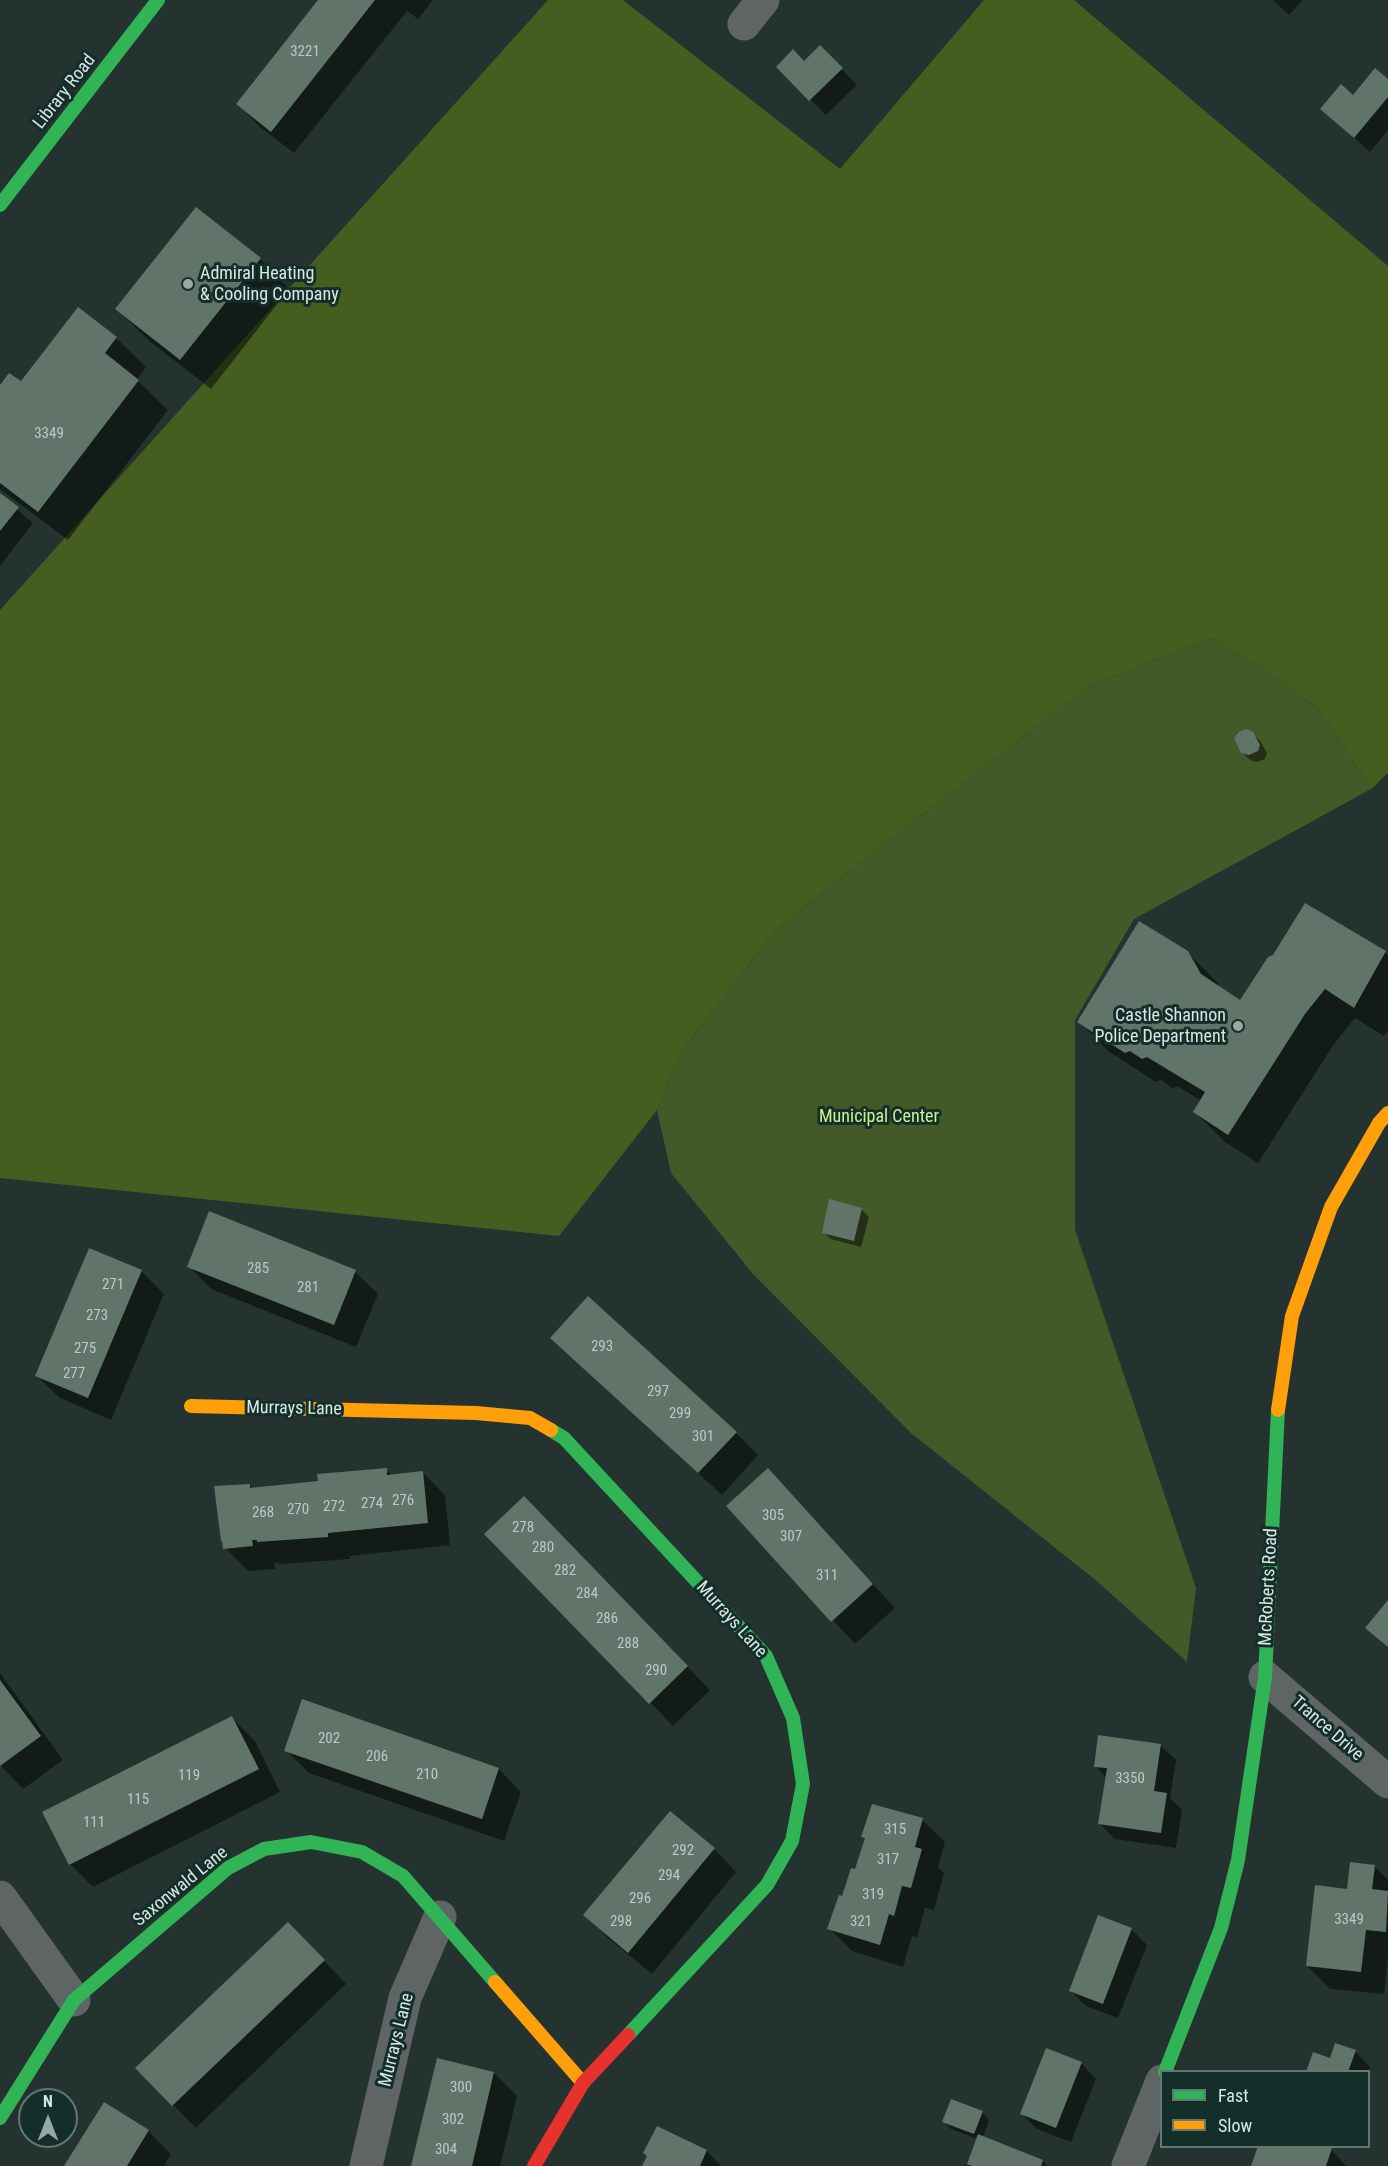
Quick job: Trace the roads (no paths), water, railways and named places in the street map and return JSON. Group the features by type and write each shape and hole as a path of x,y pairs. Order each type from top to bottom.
{"street":[{"name":"Library Road","path":"0,206 158,0"},
{"name":"McRoberts Road","path":"1166,2070 1221,1928 1238,1860 1265,1677 1276,1414 1292,1316 1331,1207 1379,1123 1388,1113"},
{"name":"Murrays Lane","path":"191,1407 476,1413 530,1418 564,1438 765,1656 793,1718 803,1784 792,1841 767,1885 583,2083 534,2166"},
{"name":"Trance Drive","path":"1265,1677 1388,1782"},
{"name":"Saxonwald Lane","path":"0,2118 74,2000 228,1868 264,1849 311,1842 362,1852 404,1876 583,2083"},
{"path":"0,1897 74,2000"},
{"name":"Murrays Lane","path":"366,2166 405,1998 440,1917"},
{"path":"1128,2166 1160,2084"}],"place":[{"name":"Admiral Heating & Cooling Company","path":"188,284"},
{"name":"Castle Shannon Police Department","path":"1238,1026"}],"park label":[{"name":"Municipal Center","path":"879,1117"}]}
